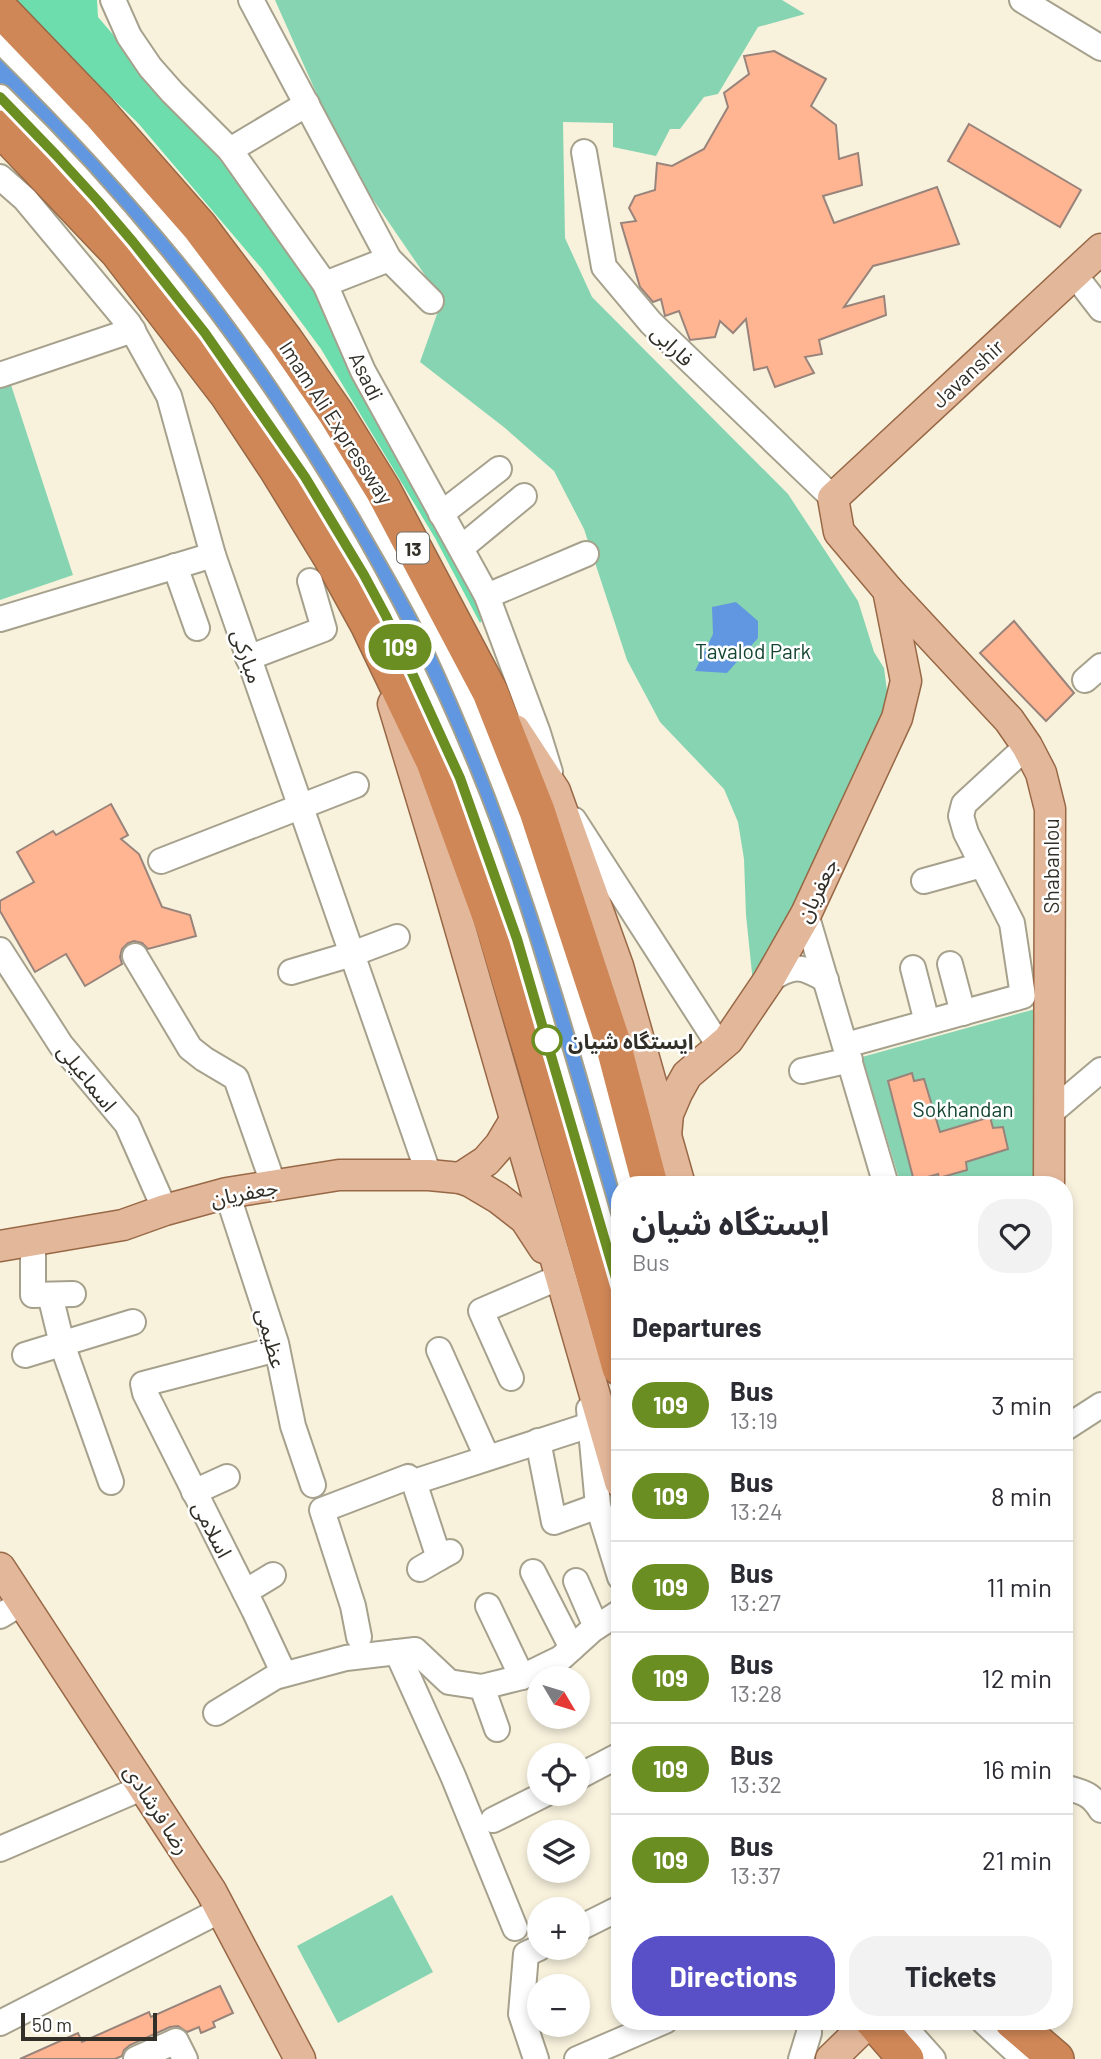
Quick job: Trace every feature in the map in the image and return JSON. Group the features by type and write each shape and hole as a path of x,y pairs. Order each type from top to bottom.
{"highway":[{"name":"Imam Ali Expressway","path":"0,9 148,165 200,226 335,412 383,490 490,692 537,811 612,1040 648,1176"},
{"path":"0,128 118,252 228,395 331,557 368,624 433,762 494,927 611,1336"},
{"path":"880,2030 906,2059"},
{"path":"1022,2030 1056,2059"}],"main road":[{"name":"Javanshir","path":"833,498 1101,249"},
{"name":"Shabanlou","path":"833,498 839,532 888,590 1009,720 1041,773 1051,809 1049,1176"},
{"path":"888,590 906,681"},
{"path":"368,624 442,862 611,1451"},
{"path":"906,681 908,670 933,648 943,650"},
{"name":"جعفریان","path":"666,1136 668,1114 687,1075 728,1040 768,981 806,914 897,718 906,681"},
{"path":"490,692 555,791 618,967 677,1176"},
{"path":"639,1034 649,1051 687,1075"},
{"path":"460,1178 486,1161 515,1121"},
{"name":"جعفریان","path":"0,1245 123,1225 227,1193 339,1175 429,1175 471,1181 525,1219 560,1277"},
{"name":"رضا فرشادی","path":"0,1568 11,1609 144,1787 211,1891 300,2059"},
{"path":"839,2052 862,2030"}],"street":[{"name":"Asadi","path":"113,0 129,36 150,67 230,150 325,284 363,371 487,596 538,733 555,791 720,1047"},
{"path":"251,0 389,259 431,301"},
{"path":"1022,0 1101,48"},
{"path":"0,40 101,142 224,288 312,414 425,604 471,702 521,825 565,954 628,1176"},
{"path":"0,97 98,201 205,333 305,477 386,616 460,778 517,939 611,1262"},
{"path":"230,150 307,104"},
{"name":"فارابی","path":"584,152 604,267 651,323 833,498"},
{"name":"مبارکی","path":"0,177 11,199 67,247 133,330 169,396 213,555 429,1175"},
{"path":"325,284 389,259"},
{"path":"1074,274 1101,309"},
{"path":"0,375 133,330"},
{"path":"441,514 499,469"},
{"path":"461,548 524,496"},
{"path":"487,596 586,554"},
{"path":"0,619 213,555"},
{"path":"176,566 197,628"},
{"path":"248,657 324,629 310,581"},
{"path":"802,1071 927,1022 1023,996 1012,923 966,832 961,816 964,804 1027,746"},
{"path":"161,861 356,785"},
{"path":"924,881 982,864"},
{"path":"806,914 883,1176"},
{"path":"291,972 397,937"},
{"name":"اسماعیلی","path":"0,950 61,1045 127,1124 165,1210"},
{"path":"135,956 190,1048 236,1078 274,1186"},
{"path":"950,964 963,1013"},
{"path":"768,981 784,970 797,967 809,970 826,980"},
{"path":"913,968 927,1022"},
{"path":"1049,1114 1101,1070"},
{"name":"عظیمی","path":"227,1193 277,1349 293,1426 313,1485"},
{"path":"33,1240 33,1295 62,1294 62,1344 111,1482"},
{"path":"511,1378 481,1311 560,1277"},
{"path":"25,1355 133,1322"},
{"name":"اسلامی","path":"277,1349 143,1384 284,1674"},
{"path":"439,1350 487,1457"},
{"path":"585,1363 598,1506 611,1548"},
{"path":"1073,1423 1101,1405"},
{"path":"414,1482 590,1424"},
{"path":"538,1441 554,1522 598,1506"},
{"path":"194,1492 227,1477"},
{"path":"359,1637 349,1595 322,1510 408,1477 414,1482 437,1559"},
{"path":"533,1572 572,1648"},
{"path":"245,1592 272,1575"},
{"path":"576,1581 596,1627"},
{"path":"488,1606 522,1677"},
{"path":"216,1713 275,1676 346,1658 415,1650 449,1682 482,1687 522,1677 561,1658 596,1627 611,1618"},
{"path":"397,1652 453,1776 515,1928"},
{"path":"482,1687 498,1729"},
{"path":"590,1771 611,1760"},
{"path":"0,1849 144,1787"},
{"path":"1073,1790 1088,1794 1101,1810"},
{"path":"493,1820 527,1803"},
{"path":"0,2023 221,1910"},
{"path":"590,1923 611,1912"},
{"path":"531,1960 521,2014 536,2059"},
{"path":"577,2059 644,2030"},
{"path":"802,2059 810,2030"},
{"path":"907,2030 933,2059"},
{"path":"993,2030 1024,2059"},
{"path":"136,2059 181,2050"}],"green space":[{"path":"10,0 97,0 98,17 242,185 313,287 486,615 480,623 435,538 321,349 262,269 138,123"},
{"name":"Tavalod Park","path":"275,0 782,0 805,14 758,27 718,94 704,97 680,129 670,129 656,156 613,147 613,123 563,122 565,238 592,297 788,494 858,601 874,652 884,668 887,691 884,714 789,915 753,983 744,859 738,822 724,789 660,722 627,660 584,529 554,471 505,428 420,362 442,300 346,160"},
{"path":"11,385 73,575 0,600 0,388"},
{"name":"Sokhandan","path":"1039,1008 1039,1176 898,1176 862,1057"},
{"path":"392,1895 433,1972 338,2023 297,1946"}],"water":[{"path":"736,602 758,621 758,638 727,673 695,671 713,634 712,607"}],"building":[{"path":"774,51 826,79 811,106 836,125 839,159 858,153 862,185 823,196 834,223 937,187 959,244 873,266 844,307 884,296 886,315 819,340 822,354 805,357 814,373 775,387 767,367 754,370 746,319 733,333 720,321 715,337 690,340 679,311 665,316 661,299 653,302 640,287 621,223 636,221 629,208 635,196 655,190 657,163 672,166 704,149 728,107 724,93 749,74 744,56"},
{"path":"969,124 1081,190 1060,227 948,161"},
{"path":"1014,621 1074,693 1046,721 980,653"},
{"path":"111,804 128,835 121,839 139,854 162,907 190,915 196,936 148,949 142,943 128,943 122,949 122,964 85,986 66,954 35,972 0,911 0,901 34,882 17,852 53,831 56,835"},
{"path":"912,1073 914,1081 924,1079 940,1132 990,1117 993,1128 1003,1127 1008,1149 966,1162 967,1170 946,1176 913,1176 888,1081"},
{"path":"220,1986 233,2013 213,2022 215,2027 201,2033 199,2027 187,2032 178,2026 170,2027 130,2045 122,2056 115,2059 20,2059 78,2033 82,2042 149,2012 151,2017"}],"waterway":[{"path":"0,68 121,195 206,299 316,457 411,620 451,701 502,828 544,958 611,1190"}],"bus line":[{"name":"109","path":"0,97 98,201 205,333 305,477 386,616 460,778 517,939 611,1260"}],"place":[{"name":"ایستگاه شیان","path":"547,1040"}]}
